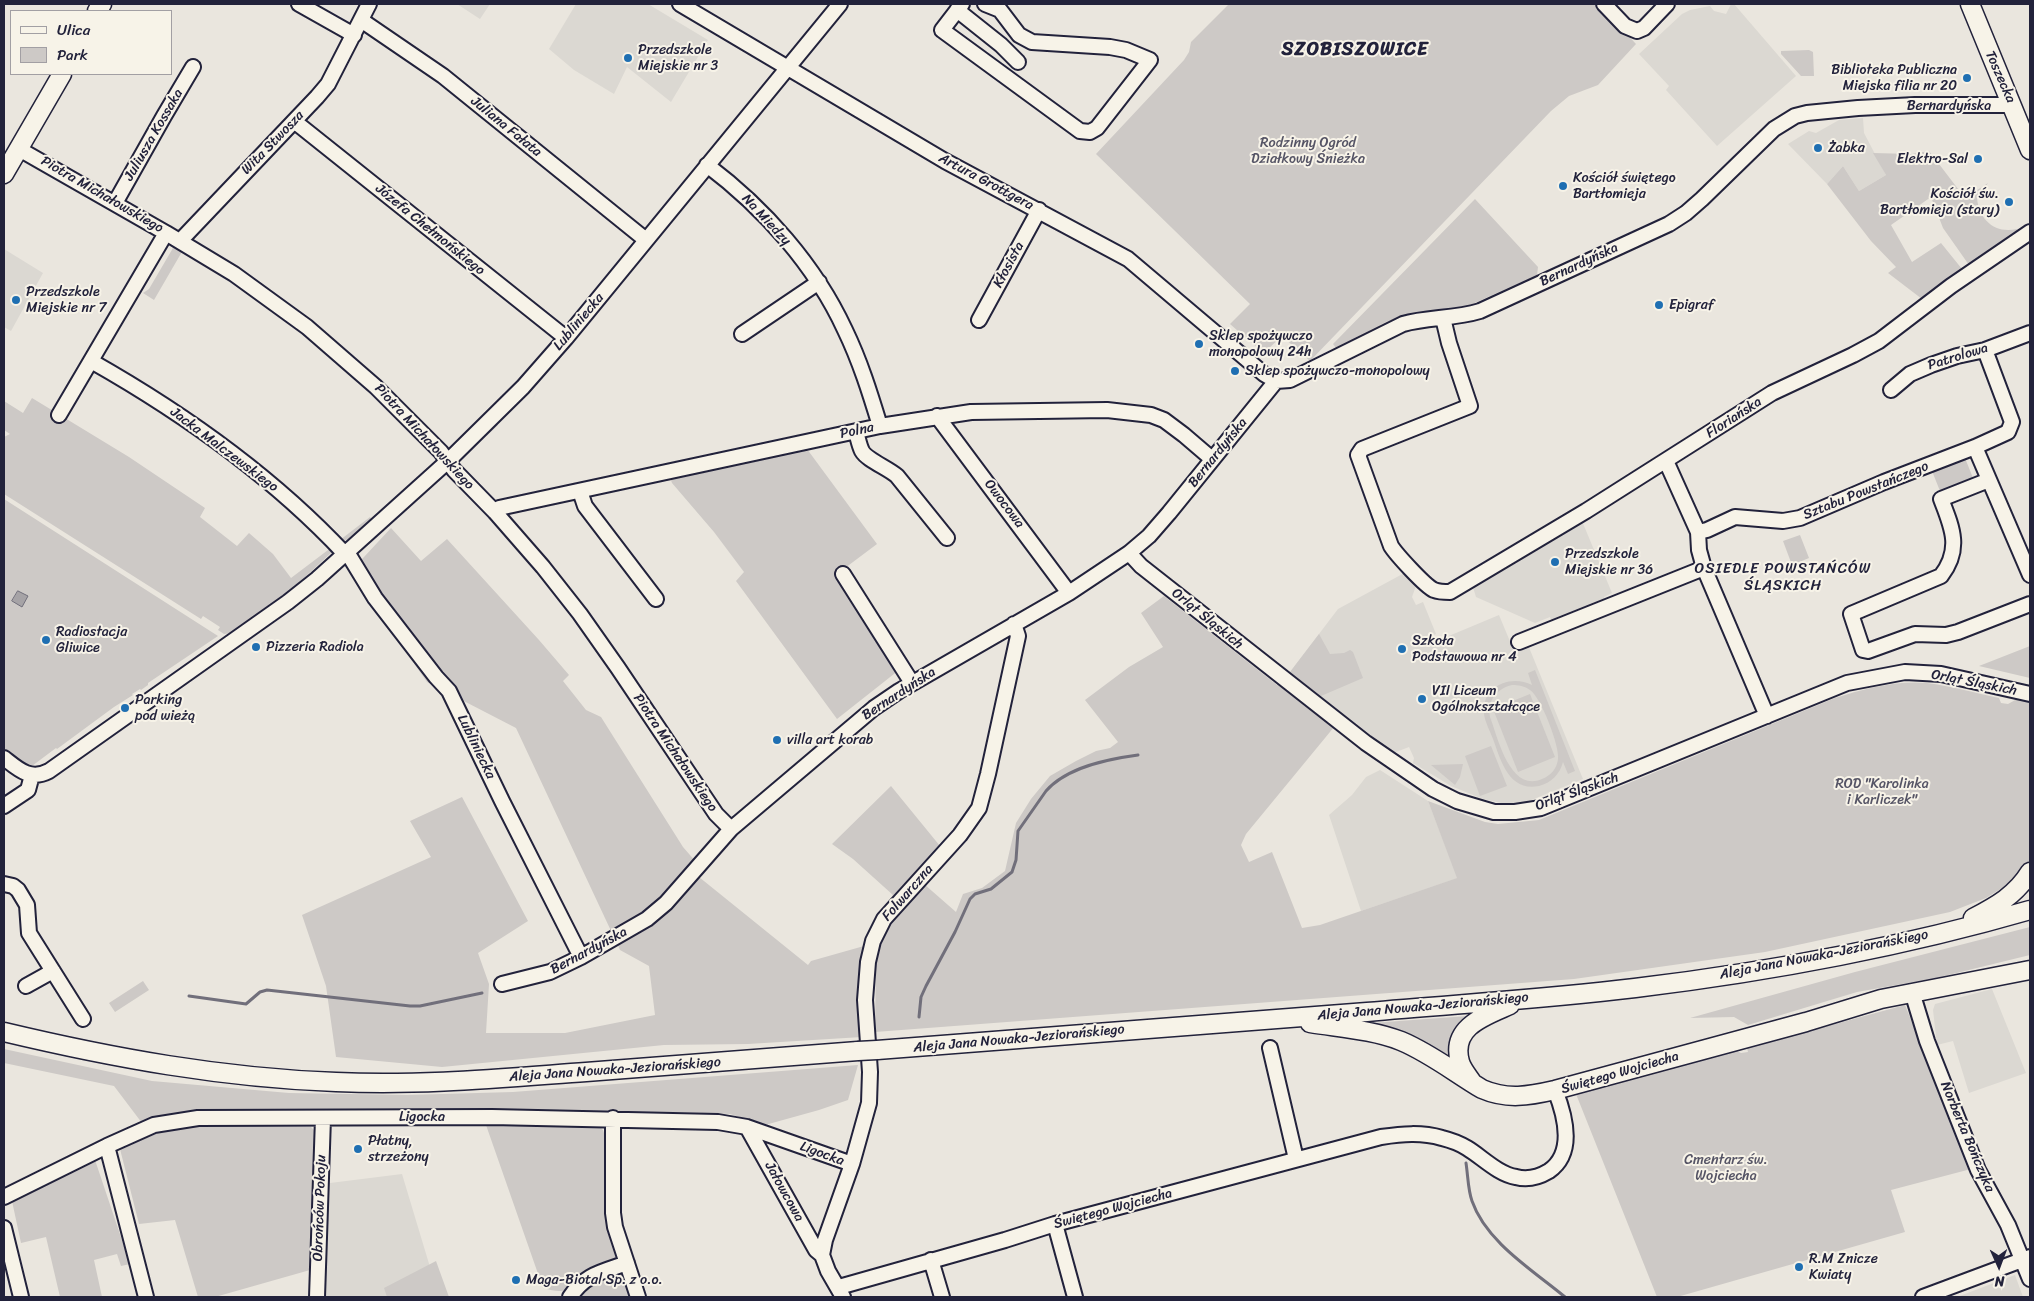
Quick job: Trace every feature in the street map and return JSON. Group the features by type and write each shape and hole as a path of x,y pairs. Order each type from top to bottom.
{"main road":[{"name":"Toszecka","path":"1970,4 2030,150"},
{"path":"4,174 61,75"},
{"path":"1951,930 2005,900 2024,882 2030,872"},
{"name":"Aleja Jana Nowaka-Jeziorańskiego","path":"4,1032 142,1062 281,1079 405,1083 486,1080 1277,1019 1636,988 1756,970 1907,941 2030,910"},
{"name":"Świętego Wojciecha","path":"1555,1090 1912,992 2030,970"},
{"path":"1472,1083 1460,1064 1458,1052 1460,1039 1467,1027 1481,1017 1522,999"},
{"path":"1277,1019 1378,1034 1400,1041 1418,1049 1472,1083 1492,1093 1515,1097 1555,1090"}],"street":[{"path":"299,4 354,34"},
{"name":"Wita Stwosza","path":"180,241 328,84 369,4"},
{"name":"Artura Grottgera","path":"680,4 945,161 1128,259 1264,374 1276,381"},
{"name":"Lubliniecka","path":"32,775 43,774 49,771 259,624 304,590 448,462 510,400 566,338 840,4"},
{"path":"985,4 1000,10 1019,34 1032,42 1110,47 1126,50 1150,60 1097,128 1090,132 1084,132 1075,128 942,30 959,7 1018,62"},
{"path":"1604,4 1625,26 1637,31 1644,28 1668,4"},
{"name":"Juliana Fałata","path":"361,20 443,76 646,240"},
{"name":"Juliusza Kossaka","path":"115,203 193,67"},
{"name":"Bernardyńska","path":"502,984 550,972 581,957 647,919 666,903 731,829 874,708 912,683 1069,592 1130,553 1149,536 1169,513 1276,381 1290,380 1403,324 1461,317 1480,311 1668,224 1686,213 1702,199 1774,129 1796,116 1807,113 1858,108 1915,106 2004,107 2012,105"},
{"name":"Józefa Chełmońskiego","path":"294,121 566,338"},
{"name":"Piotra Michałowskiego","path":"20,148 234,274 321,338 376,387 495,512 543,567 580,614 716,814 731,829"},
{"name":"Na Miedzy","path":"707,165 735,187 765,215 818,282 853,347 880,426"},
{"name":"Kłosista","path":"979,320 1039,210"},
{"name":"Floriańska","path":"1443,318 1449,343 1470,406 1362,450 1358,455 1391,546 1397,556 1432,589 1450,592 1666,461 1772,393 1853,356 1894,331 1963,277 2030,232"},
{"path":"59,415 166,233"},
{"path":"742,334 818,282"},
{"name":"Patrolowa","path":"1891,390 1910,374 1923,368 1946,359 1985,350 2030,332"},
{"name":"Sztabu Powstańczego","path":"1698,532 1707,530 1735,517 1783,521 1800,518 2008,432 2012,422 1985,350"},
{"name":"Jacka Malczewskiego","path":"91,361 158,401 234,455 296,506 346,553"},
{"name":"Polna","path":"495,512 499,508 880,426 971,412 1107,410 1137,413 1164,420 1212,459"},
{"name":"Owocowa","path":"938,416 1069,592"},
{"path":"856,432 863,451 868,457 898,476 947,538"},
{"path":"1975,447 2030,575"},
{"path":"1666,461 1698,532 1699,550 1704,568 1767,716"},
{"path":"1989,480 1941,500 1955,540 1946,570 1941,576 1851,614 1863,650 1868,651 1915,634 1946,635 1958,632 2030,604"},
{"path":"580,491 584,506 656,599"},
{"name":"Lubliniecka","path":"346,553 374,598 449,691 581,957"},
{"name":"Orląt Śląskich","path":"1130,553 1141,566 1366,743 1433,789 1471,807 1494,812 1514,812 1541,808 1847,683 1905,672 1941,674 2030,694"},
{"path":"1520,642 1704,568"},
{"path":"843,574 912,683"},
{"name":"Folwarczna","path":"822,1255 825,1240 852,1164 870,1103 870,1072 864,1000 868,962 873,941 884,919 960,835 979,808 1018,636 1014,624"},
{"path":"4,758 25,774 32,775 28,790 4,806"},
{"path":"4,884 13,886 18,890 27,905 29,933 83,1018"},
{"path":"26,986 53,971"},
{"name":"Norberta Bończyka","path":"1912,992 1929,1046 1978,1170 2027,1258 2030,1278"},
{"path":"1270,1048 1296,1159"},
{"name":"Świętego Wojciecha","path":"841,1292 931,1260 1055,1224 1381,1137 1406,1134 1429,1135 1465,1146 1503,1172 1516,1177 1530,1178 1543,1175 1561,1159 1565,1148 1564,1125 1555,1090"},
{"name":"Ligocka","path":"4,1197 154,1124 198,1118 613,1118 718,1122 747,1127 852,1164"},
{"name":"Obrońców Pokoju","path":"317,1297 323,1118"},
{"path":"613,1118 613,1213 615,1227 638,1297"},
{"name":"Jałowcowa","path":"747,1127 816,1250 822,1255"},
{"path":"107,1146 146,1297"},
{"path":"1055,1224 1075,1297"},
{"path":"4,1228 21,1297"},
{"path":"822,1255 828,1270 841,1292"},
{"path":"1923,1297 2027,1258"},
{"path":"931,1260 942,1297"},
{"path":"570,1297 584,1280 592,1275 627,1263"}],"shaded area":[{"path":"457,4 490,4 480,19"},
{"name":"Przedszkole Miejskie nr 3","path":"576,4 648,4 708,40 671,102 627,67 614,94 574,70 549,49"},
{"path":"1731,4 1734,4 1796,76 1717,146 1666,90 1669,86 1639,54 1682,14 1690,10 1710,6 1714,11 1726,14"},
{"path":"1863,118 1864,133 1886,175 1859,191 1843,166 1827,184 1788,144 1809,131 1816,133 1839,120"},
{"name":"Przedszkole Miejskie nr 7","path":"4,249 43,273 11,331 4,327"},
{"name":"Przedszkole Miejskie nr 36","path":"1582,521 1612,593 1604,597 1603,602 1552,622 1550,617 1535,623 1476,597 1472,584"},
{"path":"1408,571 1417,583 1412,597 1416,605 1423,602 1436,634 1429,637 1432,643 1499,615 1514,651 1528,645 1583,779 1524,803 1506,804 1483,799 1451,786 1413,763 1414,758 1409,747 1396,752 1391,751 1290,672 1338,609"},
{"path":"18,591 28,596 22,607 12,601"},
{"path":"1380,770 1428,801 1458,878 1361,911 1329,815 1352,795 1366,777"},
{"path":"1992,989 2026,1073 1969,1093 1953,1041 1937,1045 1933,1010 1935,1004"},
{"path":"402,1174 433,1277 393,1297 319,1297 322,1184"},
{"path":"2015,1275 2023,1297 1957,1297"}],"green space":[{"name":"Rodzinny Ogród Działkowy Śnieżka","path":"1229,4 1599,4 1636,44 1598,85 1569,96 1551,111 1310,361 1282,336 1267,350 1254,345 1230,324 1250,304 1096,154 1184,60 1189,52 1191,42"},
{"path":"1809,50 1813,52 1814,76 1801,76 1781,54 1781,51"},
{"path":"1929,151 1965,198 1988,183 1977,198 1981,213 1995,227 2009,230 2017,229 2019,232 1969,265 1943,228 1931,197 1891,225 1912,262 1941,243 1962,269 1922,299 1888,273 1896,267 1871,241 1827,184 1843,166 1859,191 1886,175 1873,153 1912,154"},
{"path":"1475,199 1538,267 1537,275 1468,306 1419,312 1388,321 1336,348 1333,344"},
{"path":"168,243 183,250 154,300 143,293 149,289 173,248"},
{"path":"32,398 129,457 205,508 200,517 237,546 249,533 273,554 291,578 332,547 334,550 281,597 231,633 224,634 218,630 220,627 203,616 201,619 4,494 4,437 10,434 4,430 4,401 23,413"},
{"path":"495,422 498,425 463,459 460,456"},
{"path":"807,449 877,544 837,574 899,670 837,719 736,581 744,572 714,532 672,483 669,475"},
{"path":"1965,458 1975,483 1942,496 1932,471"},
{"path":"4,499 218,636 148,683 141,690 132,694 32,766 25,764 4,748"},
{"path":"370,517 372,520 357,534 349,539 340,540"},
{"path":"391,528 421,561 447,539 569,675 563,681 586,710 601,717 683,847 696,862 651,907 612,933 516,728 427,682 350,572"},
{"path":"1800,535 1809,558 1792,565 1783,541"},
{"name":"ROD \"Karolinka i Karliczek\"","path":"1164,596 1277,685 1279,683 1339,721 1246,834 1241,845 1249,862 1272,852 1302,928 1320,925 1457,878 1428,801 1485,822 1498,824 1539,820 1835,698 1892,684 1916,682 1999,698 2001,703 2008,704 2017,699 2030,701 2030,872 2012,885 2002,888 1986,898 1950,912 1765,952 1574,979 875,1032 876,958 883,937 889,927 924,884 956,912 963,894 982,888 1005,871 1016,823 1031,799 1050,776 1096,751 1110,748 1118,742 1085,700 1129,667 1163,647 1141,613"},
{"path":"1319,634 1330,654 1344,653 1350,650 1353,652 1363,678 1321,696 1290,672"},
{"path":"2030,646 2030,678 1979,666"},
{"path":"1535,670 1575,771 1568,774 1563,762 1560,770 1551,780 1543,785 1529,787 1513,780 1503,765 1484,714 1484,704 1492,690 1499,685 1515,681 1532,685 1528,673","holes":["1512,685 1526,688 1534,694 1549,723 1556,744 1558,759 1555,769 1542,779 1531,781 1522,778 1514,771 1502,750 1490,717 1489,711 1494,696 1501,689"]},
{"path":"1530,694 1555,757 1518,772 1493,709"},
{"path":"1491,746 1507,786 1480,796 1465,756"},
{"path":"1463,764 1460,777 1455,785 1431,765"},
{"path":"891,786 940,846 896,898 889,900 893,895 853,859 832,844"},
{"path":"462,797 528,921 478,953 489,984 486,1033 565,1033 655,1015 649,966 620,950 616,941 652,922 699,877 808,965 811,961 864,946 860,992 862,1037 748,1044 664,1045 442,1067 336,1057 326,986 302,915 431,857 410,821"},
{"path":"2030,927 2030,955 1936,978 1857,992 1748,1025 1734,1017 1690,1018 1855,972"},
{"path":"143,981 149,990 115,1012 109,1003"},
{"name":"Cmentarz św. Wojciecha","path":"1905,1005 1971,1169 1891,1190 1905,1232 1677,1297 1657,1297 1576,1094 1737,1051 1741,1053 1748,1052 1747,1048"},
{"path":"1468,1016 1470,1016 1454,1061 1358,1024"},
{"path":"4,1049 152,1081 289,1093 407,1095 513,1092 858,1065 848,1100 765,1125 730,1114 678,1112 221,1113 175,1114 142,1123 114,1086 4,1063"},
{"path":"205,1125 311,1127 316,1132 310,1270 215,1297 198,1297 175,1220 139,1224 120,1149 165,1130"},
{"path":"486,1125 599,1126 603,1130 605,1136 606,1218 616,1255 615,1259 592,1267 566,1290 553,1291 543,1288"},
{"path":"95,1160 130,1264 121,1266 117,1254 94,1260 102,1297 60,1297 46,1237 21,1243 12,1201"},
{"path":"436,1261 449,1297 387,1297 384,1288"},
{"path":"617,1274 625,1277 632,1297 579,1297 595,1281"}],"waterway":[{"path":"919,1017 921,997 970,899 975,894 991,889 1012,872 1016,860 1018,831 1046,791 1076,770 1101,762 1138,755"},
{"path":"189,996 246,1004 260,992 267,990 420,1006 482,993"},
{"path":"1466,1163 1472,1201 1488,1230 1512,1255 1565,1297"}],"place":[{"name":"Przedszkole Miejskie nr 3","path":"628,58"},
{"name":"Biblioteka Publiczna Miejska filia nr 20","path":"1967,78"},
{"name":"Żabka","path":"1818,148"},
{"name":"Elektro-Sal","path":"1978,159"},
{"name":"Kościół świętego Bartłomieja","path":"1563,186"},
{"name":"Kościół św. Bartłomieja (stary)","path":"2009,202"},
{"name":"Przedszkole Miejskie nr 7","path":"16,300"},
{"name":"Epigraf","path":"1659,305"},
{"name":"Sklep spożywczo monopolowy 24h","path":"1199,344"},
{"name":"Sklep spożywczo-monopolowy","path":"1235,371"},
{"name":"Przedszkole Miejskie nr 36","path":"1555,562"},
{"name":"Radiostacja Gliwice","path":"46,640"},
{"name":"Pizzeria Radiola","path":"256,647"},
{"name":"Szkoła Podstawowa nr 4","path":"1402,649"},
{"name":"VII Liceum Ogólnokształcące","path":"1422,699"},
{"name":"Parking pod wieżą","path":"125,708"},
{"name":"villa art korab","path":"777,740"},
{"name":"Płatny, strzeżony","path":"358,1149"},
{"name":"R.M Znicze Kwiaty","path":"1799,1267"},
{"name":"Maga-Biotal Sp. z o.o.","path":"516,1280"}],"district":[{"name":"SZOBISZOWICE","path":"1355,50"},
{"name":"OSIEDLE POWSTAŃCÓW ŚLĄSKICH","path":"1783,578"}]}
